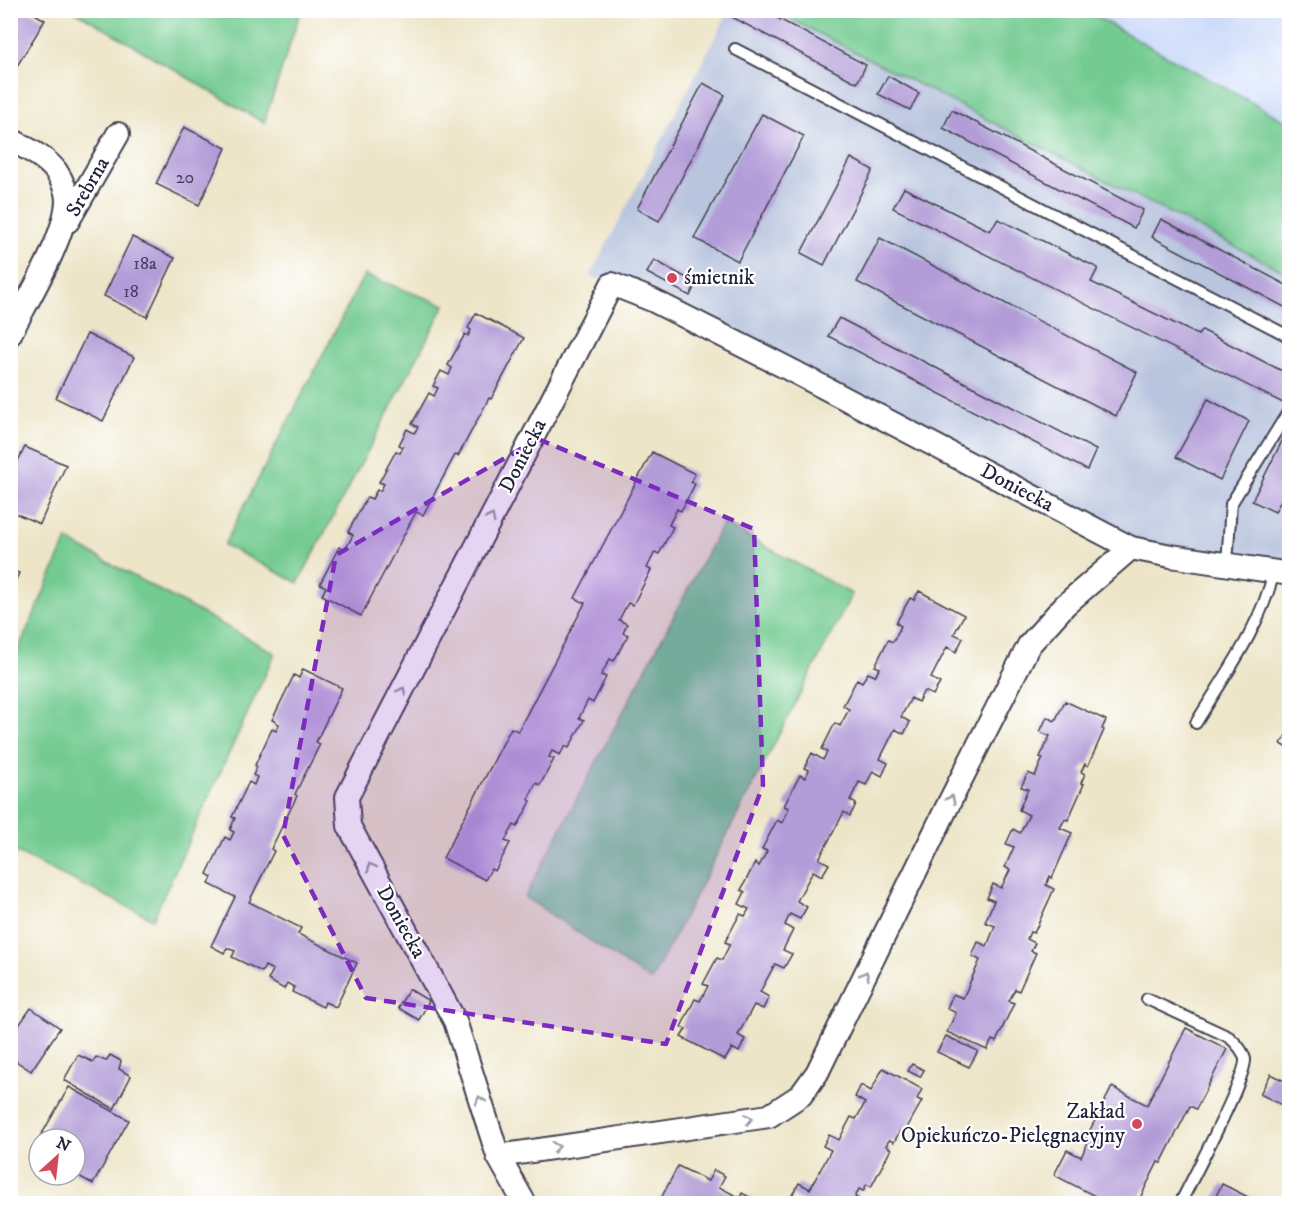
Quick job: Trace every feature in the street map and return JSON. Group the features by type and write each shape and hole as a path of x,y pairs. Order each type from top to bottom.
{"street":[{"name":"Srebrna","path":"10,334 57,241 118,134"},
{"name":"Srebrna","path":"10,139 37,155 55,170 65,187 66,208 57,241"},
{"name":"Doniecka","path":"525,1203 498,1156 455,1020 349,826 347,797 612,284 652,300 785,367 1131,548 1282,572"},
{"path":"498,1156 769,1116 801,1095 817,1073 952,796 1029,645 1065,605 1131,548"}],"lane":[{"path":"735,49 1290,337"},
{"path":"1227,564 1231,504 1290,409"},
{"path":"1196,723 1256,624 1270,589 1282,572"},
{"path":"1147,999 1229,1037 1239,1045 1245,1058 1244,1068 1233,1095 1180,1203"}],"highlighted area":[{"path":"538,439 754,529 763,785 666,1044 366,998 283,835 336,555"}],"shaded area":[{"path":"729,11 775,11 1289,274 1289,574 1171,556 612,284 590,276"},
{"path":"1086,11 1289,11 1289,123"}],"green space":[{"path":"75,10 301,10 264,123 75,11"},
{"path":"775,11 1086,11 1289,123 1289,274"},
{"path":"364,275 445,305 298,583 224,545"},
{"path":"723,523 852,594 651,981 525,897"},
{"path":"67,540 275,653 153,919 11,850 11,666"}],"building":[{"path":"10,10 28,10 45,20 14,71 10,69"},
{"path":"733,10 762,10 866,65 857,83 730,16"},
{"path":"888,76 919,93 910,110 878,94"},
{"path":"703,83 725,95 659,221 637,209"},
{"path":"952,110 1143,210 1134,228 943,128"},
{"path":"762,114 804,136 738,261 694,238"},
{"path":"184,127 226,148 199,205 156,184"},
{"path":"851,158 873,170 824,265 801,253"},
{"path":"904,188 990,231 998,219 1098,268 1091,282 1198,335 1202,330 1290,375 1290,392 1283,403 893,208"},
{"path":"1161,219 1290,287 1290,310 1152,237"},
{"path":"132,237 175,258 147,317 104,296"},
{"path":"880,238 1137,372 1116,416 857,282"},
{"name":"śmietnik","path":"654,260 696,283 690,296 647,273"},
{"path":"476,313 524,338 458,456 455,455 423,515 416,512 361,616 322,595 326,587 320,584 339,547 345,550 353,535 348,532 367,497 372,499 384,484 379,482 396,451 400,453 403,447 399,445 407,429 414,433 417,429 418,427 412,424 429,393 434,396 438,388 433,386 441,371 449,375 452,368 448,365 465,334 468,336 471,330 468,328"},
{"path":"839,318 1096,450 1087,470 828,336"},
{"path":"87,334 134,357 103,421 56,398"},
{"path":"1208,399 1249,421 1220,480 1176,457"},
{"path":"1290,425 1290,482 1275,512 1252,501"},
{"path":"25,447 66,465 40,524 10,511 10,477"},
{"path":"652,452 695,474 691,482 695,484 681,511 677,509 669,525 673,527 659,554 655,552 647,568 651,570 633,605 628,603 619,620 627,624 623,633 628,635 614,661 610,659 601,675 606,677 593,703 588,700 579,718 584,720 569,748 565,746 560,755 552,751 549,757 554,759 540,785 536,783 528,799 531,801 517,827 514,825 505,841 510,843 495,871 491,869 485,880 443,858 511,728 518,731 585,603 575,598"},
{"path":"10,569 19,573 10,592"},
{"path":"919,591 964,615 954,634 963,638 956,652 947,647 931,678 940,683 933,695 924,691 918,702 911,698 901,717 910,722 904,734 895,729 880,759 888,763 882,776 873,771 866,785 859,782 850,800 856,804 850,816 844,812 819,859 829,864 822,876 813,871 797,901 807,907 800,919 790,914 785,925 793,930 783,950 792,954 784,968 775,964 760,992 769,997 763,1009 754,1005 738,1035 745,1039 739,1052 732,1048 725,1060 681,1037 686,1029 681,1027 695,999 700,1001 708,986 703,984 717,958 722,960 730,944 725,942 740,914 745,916 749,909 739,904 745,892 741,890 755,863 759,866 767,851 762,849 777,820 782,823 789,808 784,806 800,775 805,778 809,770 804,768 812,753 823,760 827,752 822,749 835,723 840,726 849,709 843,706 857,679 862,682 868,673 875,676 880,668 875,666 888,640 893,642 901,626 896,623 910,598 914,600"},
{"path":"303,669 342,688 316,742 320,744 271,849 274,851 249,902 301,928 298,934 357,963 336,1007 325,1002 323,1007 292,992 294,987 287,983 284,989 268,980 273,970 265,966 262,972 232,957 235,951 227,948 224,953 211,946 235,897 209,884 212,877 207,874 225,837 230,840 234,832 230,830 235,818 232,817 249,782 254,785 257,777 253,775 257,767 255,765 272,729 276,731 279,724 272,720 294,675 299,678"},
{"path":"1065,701 1106,720 1102,729 1104,730 1088,766 1085,764 1081,772 1085,774 1081,783 1084,784 1068,820 1065,819 1060,828 1072,833 1052,878 1050,876 1046,885 1054,889 1034,933 1030,932 1027,939 1035,943 1031,951 1036,953 1019,991 1015,989 1009,1001 1014,1003 996,1042 992,1040 987,1050 947,1032 956,1013 947,1008 953,994 963,998 980,960 972,956 978,942 987,946 995,926 985,922 994,901 987,898 993,884 1001,888 1010,870 1005,867 1014,847 1006,844 1013,829 1020,833 1029,815 1019,810 1028,789 1021,787 1028,773 1035,776 1043,758 1040,757 1050,736 1040,732 1047,717 1055,721"},
{"path":"1290,728 1290,749 1281,744"},
{"path":"409,989 429,1001 419,1020 398,1008"},
{"path":"31,1008 60,1028 31,1071 10,1057 10,1038"},
{"name":"Zakład Opiekuńczo-Pielęgnacyjny","path":"1186,1028 1227,1049 1196,1109 1190,1106 1137,1204 1094,1204 1097,1197 1054,1175 1067,1150 1081,1157 1089,1140 1086,1138 1112,1087 1147,1105"},
{"path":"946,1036 978,1051 969,1067 937,1052"},
{"path":"78,1055 93,1062 96,1057 106,1061 110,1055 121,1061 119,1069 131,1076 114,1109 64,1080"},
{"path":"912,1064 924,1070 920,1077 908,1071"},
{"path":"883,1068 922,1089 917,1099 922,1101 904,1133 900,1131 894,1142 889,1140 886,1146 891,1149 871,1187 867,1184 863,1191 859,1189 855,1197 859,1199 857,1204 801,1204 802,1201 792,1195 799,1183 810,1189 831,1150 823,1146 829,1135 839,1140 851,1117 856,1119 865,1103 855,1097 861,1085 871,1091"},
{"path":"1271,1074 1290,1084 1282,1105 1260,1094"},
{"path":"69,1087 129,1120 93,1184 87,1181 87,1127 46,1127"},
{"path":"678,1166 708,1181 714,1170 725,1176 719,1187 740,1198 742,1193 762,1204 658,1204"},
{"path":"1222,1184 1262,1204 1212,1204"}],"place":[{"name":"śmietnik","path":"672,278"},
{"name":"Zakład Opiekuńczo-Pielęgnacyjny","path":"1137,1124"}]}
